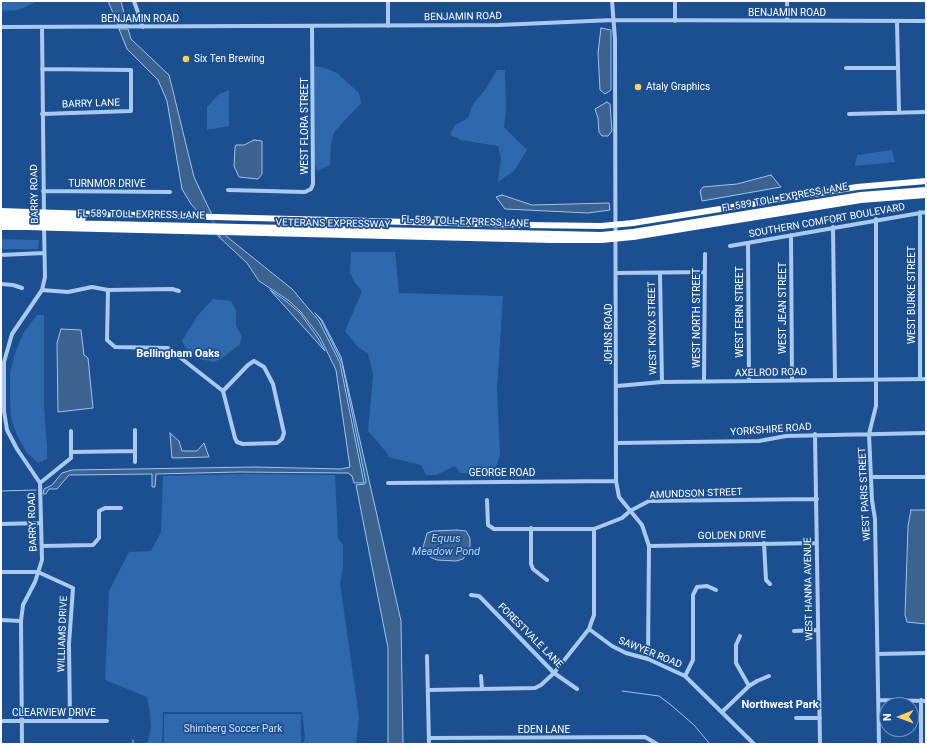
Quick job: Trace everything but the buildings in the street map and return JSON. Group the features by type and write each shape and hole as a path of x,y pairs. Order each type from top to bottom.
{"highway":[{"name":"VETERANS EXPRESSWAY","path":"1,227 29,219 59,220 155,215 533,226 601,226 633,223 857,187 926,181"},
{"name":"FL 589 TOLL EXPRESS LANE","path":"633,235 861,195 926,190"},
{"name":"VETERANS EXPRESSWAY","path":"1,212 29,219 199,228 552,240 633,235 861,200 926,195"},
{"path":"1,216 29,219"},
{"path":"1,222 29,219"}],"street":[{"path":"134,1 143,27"},
{"path":"388,1 388,26"},
{"name":"JOHNS ROAD","path":"612,1 615,37 617,273 618,443 616,481 619,497 642,525 649,546 648,658"},
{"path":"675,1 675,21"},
{"path":"787,1 787,20"},
{"name":"BENJAMIN ROAD","path":"1,27 312,27 526,24 613,20 926,21"},
{"path":"897,21 899,112"},
{"name":"WEST FLORA STREET","path":"228,190 305,192 311,189 313,184 312,27"},
{"name":"BARRY ROAD","path":"22,744 21,621 23,605 35,582 42,560 40,483 17,449 7,430 2,383 4,362 12,334 42,290 45,276 42,28"},
{"path":"846,68 898,68"},
{"name":"BARRY LANE","path":"42,69 131,70 131,111 42,114"},
{"path":"848,114 926,112"},
{"name":"TURNMOR DRIVE","path":"43,192 170,192"},
{"name":"WEST BURKE STREET","path":"920,212 920,378"},
{"name":"SOUTHERN COMFORT BOULEVARD","path":"730,246 876,219 926,212"},
{"name":"WEST PARIS STREET","path":"876,219 876,406 870,434 872,500 875,519 879,700"},
{"path":"833,227 835,380"},
{"name":"WEST JEAN STREET","path":"791,235 792,380"},
{"name":"WEST FERN STREET","path":"748,243 749,381"},
{"path":"1,255 44,254"},
{"name":"WEST NORTH STREET","path":"704,382 705,254"},
{"path":"617,273 660,274 705,272"},
{"name":"WEST KNOX STREET","path":"660,274 662,382"},
{"path":"1,284 13,285 22,288"},
{"path":"42,290 68,292 92,287 108,290 172,289 178,291"},
{"path":"108,290 107,340 115,347 168,348 223,391 238,442 243,444 277,443 282,439 284,433 273,384 267,371 260,364 254,361 248,364 223,391"},
{"name":"AXELROD ROAD","path":"617,386 662,382 926,379"},
{"path":"134,462 135,430"},
{"path":"40,483 71,458 71,431"},
{"name":"YORKSHIRE ROAD","path":"618,443 759,441 786,436 815,434 926,433"},
{"name":"WEST HANNA AVENUE","path":"815,434 820,744"},
{"path":"72,452 135,452"},
{"path":"871,477 926,477"},
{"name":"GEORGE ROAD","path":"388,483 616,481"},
{"name":"AMUNDSON STREET","path":"487,500 488,525 494,529 594,529 622,518 630,511 649,502 817,499"},
{"path":"42,546 93,545 98,538 99,510 105,508 121,508"},
{"path":"1,524 41,523"},
{"path":"530,528 531,564 533,569 547,580"},
{"path":"428,690 535,688 541,685 554,672 589,629 594,615 594,529"},
{"path":"764,543 766,580 770,584"},
{"name":"GOLDEN DRIVE","path":"649,546 816,543"},
{"path":"1,572 38,572"},
{"name":"WILLIAMS DRIVE","path":"38,572 72,588 69,644 70,720"},
{"path":"685,676 693,660 693,595 697,587 707,586 716,590"},
{"name":"FORESTVALE LANE","path":"471,595 479,596 554,672 577,689"},
{"path":"1,620 21,621"},
{"name":"SAWYER ROAD","path":"589,629 612,646 626,653 648,658 685,676 754,744"},
{"path":"794,631 818,630"},
{"path":"740,636 736,645 736,663 749,686"},
{"path":"878,654 926,653"},
{"path":"427,656 429,744"},
{"path":"481,676 482,689"},
{"path":"722,712 749,686 768,676"},
{"path":"921,744 924,700"},
{"path":"796,718 820,718"},
{"name":"CLEARVIEW DRIVE","path":"1,721 107,721"},
{"path":"645,737 646,744"},
{"path":"645,737 657,744"},
{"name":"EDEN LANE","path":"429,738 645,737"},
{"path":"588,738 588,744"}],"green space":[{"path":"1,1 38,1 18,10 1,11"},
{"path":"314,66 325,68 337,73 359,93 361,103 334,132 331,144 330,165 317,171 315,165"},
{"path":"497,70 505,70 506,111 504,127 527,150 514,171 498,182 501,158 498,146 461,140 450,135 455,125 468,118 473,104 485,90"},
{"path":"229,90 229,126 207,130 207,107 219,94"},
{"path":"892,150 895,162 855,166 857,155"},
{"path":"1,239 39,240 38,249 1,249"},
{"path":"351,252 395,252 399,293 503,296 497,390 500,455 496,467 483,475 460,473 455,466 436,475 426,475 421,465 388,457 388,454 368,431 373,374 368,354 357,346 345,331 362,291 355,283 350,273"},
{"path":"213,299 231,301 236,310 236,326 242,336 240,344 224,357 214,362 200,359 187,350 182,341 198,315"},
{"path":"37,315 44,315 44,406 47,446 47,459 38,463 27,453 17,435 11,418 10,396 10,373 16,350 24,332"},
{"path":"245,474 335,475 338,538 343,545 343,568 340,583 359,717 356,744 303,744 305,737 302,712 163,712 162,744 147,744 151,729 147,697 105,680 109,591 129,552 151,551 161,532 163,476"},
{"name":"Shimberg Soccer Park","path":"164,714 301,714 301,744 164,744"}],"water":[{"path":"108,1 121,1 127,25 118,25"},
{"path":"601,28 611,30 611,90 605,94 600,90 598,53"},
{"path":"119,29 128,29 131,39 169,75 194,177 212,215 200,214 191,204 182,189 167,101 158,80 127,49"},
{"path":"607,102 610,104 612,131 608,136 602,136 599,132 598,118 595,109"},
{"path":"254,140 262,141 262,174 258,179 239,177 234,166 236,145 244,145"},
{"path":"771,175 781,187 702,201 700,191 703,187 737,184"},
{"path":"502,195 532,205 609,203 610,210 588,213 505,209 496,197"},
{"path":"218,236 226,236 292,289 319,321 340,363 364,483 354,483 352,476 348,473 239,472 156,474 155,487 152,487 152,474 69,475 57,489 49,489 46,494 43,494 44,489 52,485 62,473 72,470 255,467 341,469 350,467 336,370 320,337 301,312 288,300 259,281 247,263"},
{"path":"270,290 300,313 318,338 325,351"},
{"path":"315,313 322,320 341,357 401,621 403,744 388,744 388,648 356,485 365,484 366,482 342,363 321,320"},
{"path":"61,329 81,330 84,355 88,358 93,408 58,412 57,343"},
{"path":"170,433 179,441 182,451 197,451 204,443 209,457 172,458"},
{"path":"911,510 926,510 926,624 907,622 905,615 908,526"},
{"name":"Equus Meadow Pond","path":"433,531 466,531 470,538 470,548 463,559 456,561 437,560 430,557 423,548 427,533"}],"waterway":[{"path":"209,216 226,240"},
{"path":"1,491 36,490"},
{"path":"622,691 659,696 694,725 710,744"}],"place":[{"name":"Six Ten Brewing","path":"186,59"},
{"name":"Ataly Graphics","path":"638,87"}],"district":[{"name":"Bellingham Oaks","path":"178,354"},
{"name":"Northwest Park","path":"780,705"}]}
